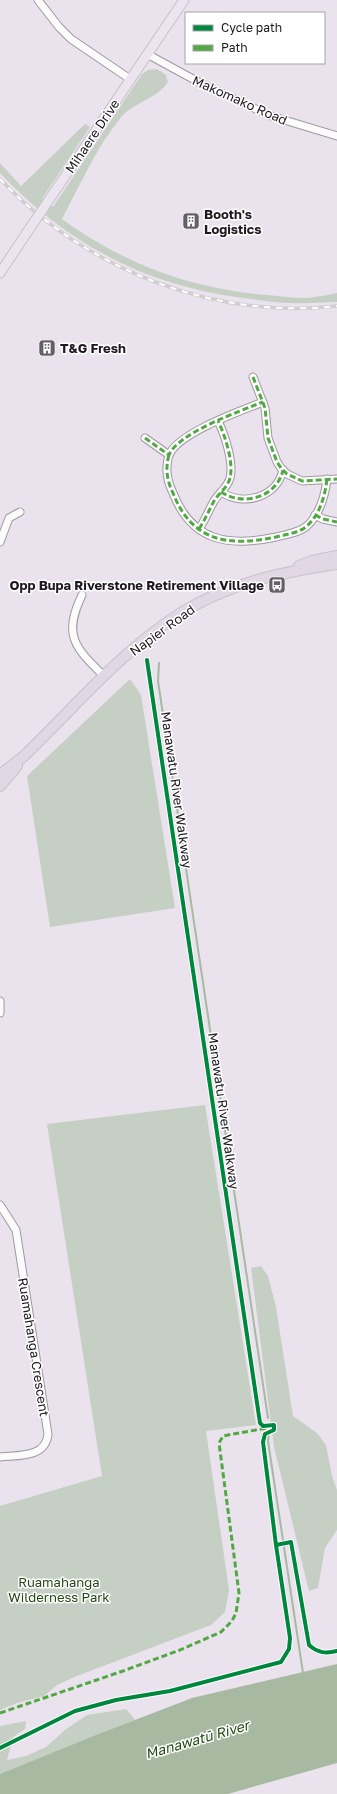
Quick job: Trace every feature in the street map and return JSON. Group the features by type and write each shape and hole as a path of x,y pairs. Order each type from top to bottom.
{"highway":[{"path":"286,572 312,561 337,556"},
{"name":"Napier Road","path":"0,786 22,758 104,676 139,644 182,612 231,589 286,572 337,564"},
{"name":"Napier Road","path":"0,774 22,758"}],"main road":[{"name":"Mihaere Drive","path":"0,273 184,0"}],"street":[{"path":"38,0 59,27 71,39 130,79"},
{"name":"Makomako Road","path":"147,54 204,85 272,116 337,136"},
{"path":"253,377 265,408 268,438 277,462 283,470 295,479 302,481 337,479"},
{"path":"263,402 218,421 177,443 169,455 166,469 170,487 178,506 188,520 199,529 210,535 230,542 264,539 296,532 307,526 316,515 324,497 327,479"},
{"path":"199,529 215,500 230,480 231,470 225,437 218,421"},
{"path":"146,438 169,455"},
{"path":"221,492 240,499 256,498 272,488 282,476 283,470"},
{"path":"0,542 9,518 20,512"},
{"path":"316,515 323,519 337,522"},
{"path":"82,595 73,614 72,629 74,641 80,650 104,676"},
{"path":"0,1001 0,1013"},
{"name":"Ruamahanga Crescent","path":"0,1205 16,1230 48,1433 45,1445 37,1451 31,1454 0,1457"}],"green space":[{"path":"157,69 166,75 168,82 158,92 127,111 122,116 89,166 62,219 85,235 134,261 159,272 185,280 239,292 292,297 307,298 337,293 337,302 281,303 215,293 180,285 146,274 114,260 55,222 27,199 0,173 0,163 21,186 85,124 90,127 42,199 53,207 142,74 148,70"},
{"path":"130,679 141,695 175,908 50,927 27,776"},
{"name":"Ruamahanga Wilderness Park","path":"205,1105 256,1425 206,1431 229,1590 225,1612 211,1625 77,1676 57,1685 44,1696 17,1703 0,1710 0,1506 102,1476 47,1124"},
{"path":"261,1266 268,1276 276,1307 293,1416 317,1433 326,1445 332,1476 337,1490 337,1530 325,1548 318,1588 309,1591 274,1447 251,1268"},
{"path":"126,1709 135,1720 0,1774 0,1726 26,1721 25,1729 13,1737 7,1760 26,1756 46,1747 65,1730 87,1715"}],"water":[{"name":"Manawatū River","path":"337,1664 337,1763 228,1794 0,1794 0,1774 96,1735 192,1698"}],"waterway":[{"path":"159,663 158,681 268,1418"},
{"path":"269,1433 268,1441 303,1673"}],"railway":[{"path":"0,179 34,211 71,239 112,262 154,282 199,296 244,305 291,308 337,306"}],"marked path":[{"path":"253,377 265,408 268,438 277,462 281,468 287,474 302,481 337,479"},
{"path":"145,438 169,455 184,439 197,431 263,402"},
{"path":"199,529 214,501 230,478 230,457 226,441 218,421"},
{"path":"169,455 167,465 168,479 181,509 190,522 202,531 214,537 228,540 259,540 293,533 304,528 312,521 319,510 325,492 327,479"},
{"path":"221,492 240,499 258,497 267,493 274,487 280,479 283,470"},
{"path":"315,515 323,519 337,522"},
{"path":"0,1713 180,1650 221,1632 232,1621 236,1613 239,1593 219,1443 223,1436 267,1428"}],"cycle path":[{"name":"Manawatu River Walkway","path":"0,1748 75,1711 116,1700 170,1691 281,1662 289,1649 290,1638 263,1442 265,1434 274,1430 274,1425 263,1426 260,1423 147,660"},
{"path":"276,1545 291,1542 309,1645 322,1652 337,1651"}],"place":[{"name":"Booth's Logistics","path":"191,221"},
{"name":"T&G Fresh","path":"47,348"},
{"name":"Opp Bupa Riverstone Retirement Village","path":"277,585"}]}
